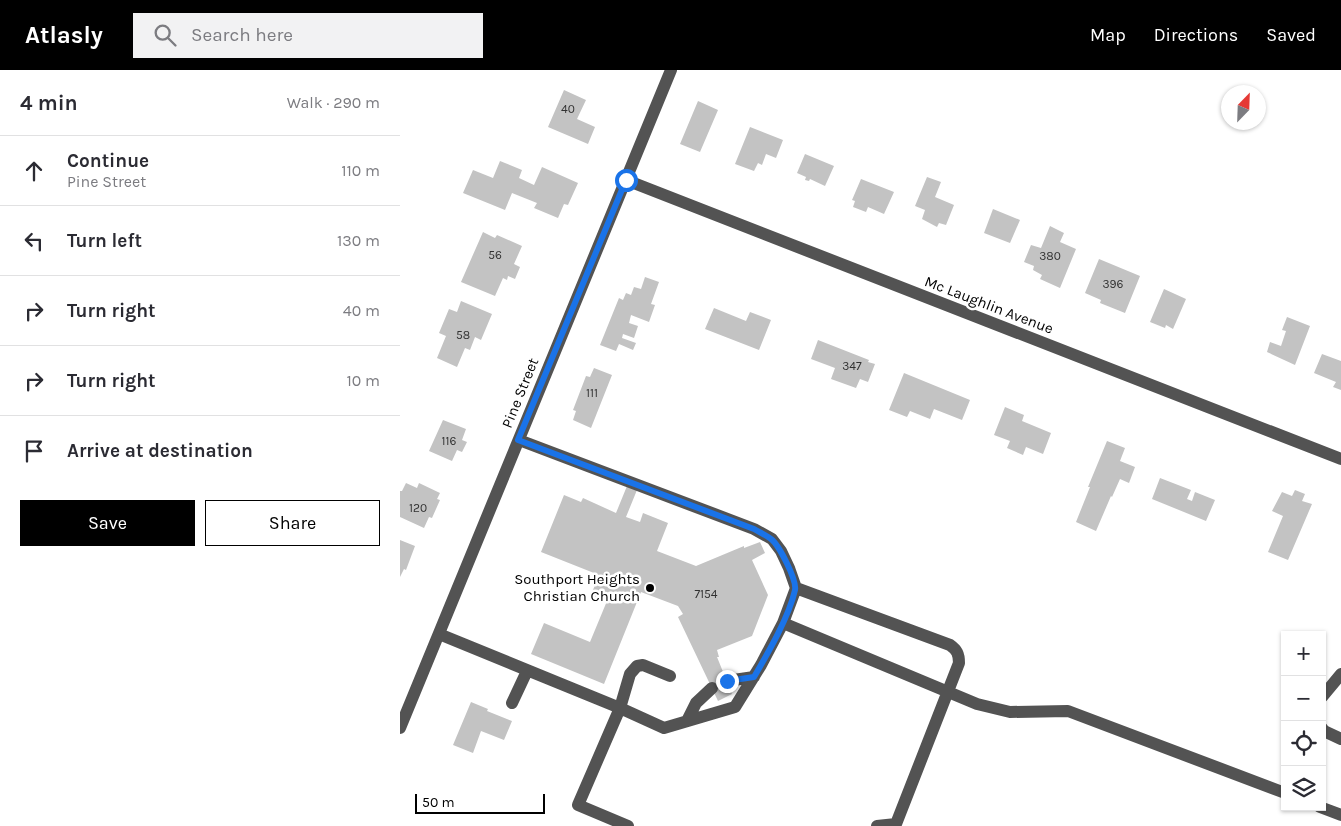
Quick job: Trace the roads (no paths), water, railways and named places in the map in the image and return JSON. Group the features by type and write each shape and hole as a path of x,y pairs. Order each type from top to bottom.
{"street":[{"name":"Pine Street","path":"400,728 671,70"},
{"name":"Mc Laughlin Avenue","path":"626,180 1341,459"},
{"path":"439,634 664,728 735,707 754,677 783,623 796,588 789,568 772,539 754,529 518,440"},
{"path":"796,588 950,645 959,656 959,663 896,824 877,826"},
{"path":"783,623 977,704 1010,712 1068,711 1281,792"},
{"path":"628,826 578,805 620,708 630,674 637,666 643,665 670,676"},
{"path":"512,703 527,670"},
{"path":"1326,692 1341,674"},
{"path":"727,681 754,677"},
{"path":"687,721 696,703 712,688"},
{"path":"1326,732 1341,739"},
{"path":"1326,809 1341,815"}],"place":[{"name":"Southport Heights Christian Church","path":"650,588"}]}
